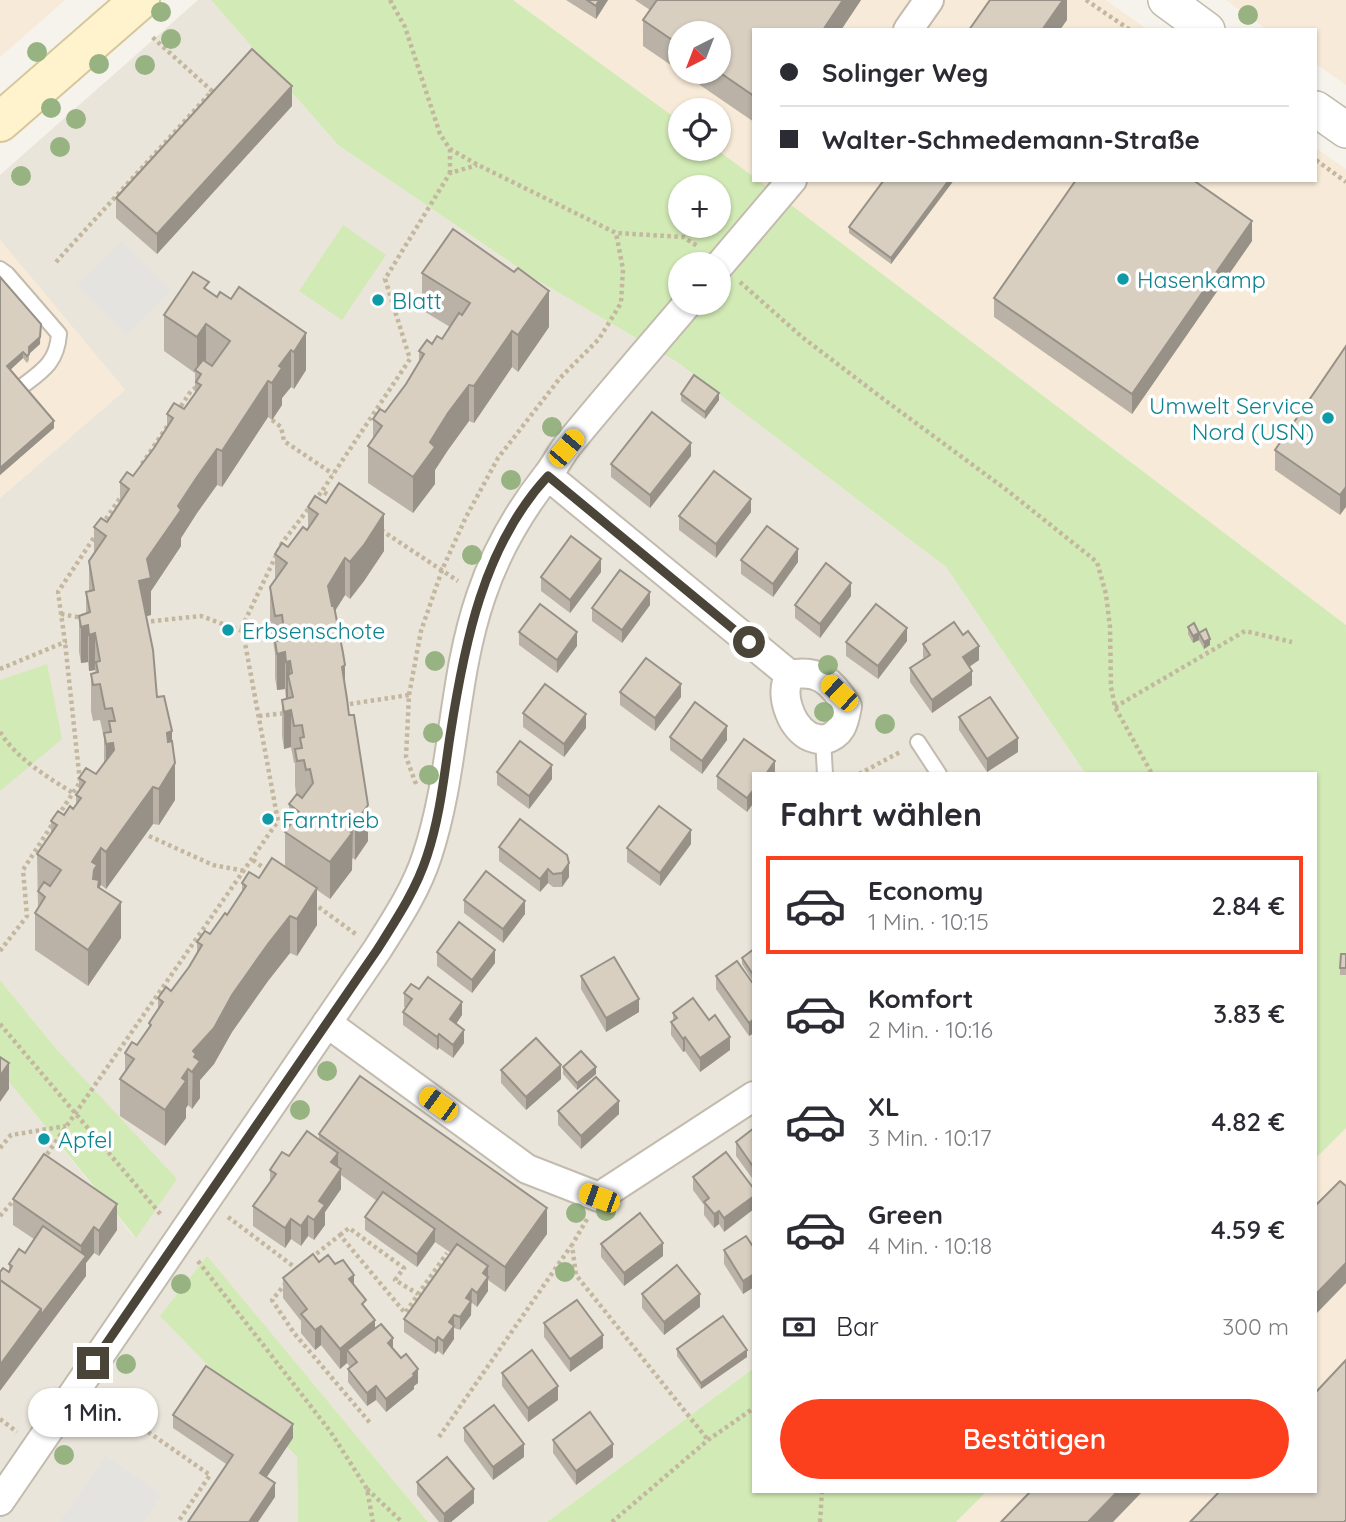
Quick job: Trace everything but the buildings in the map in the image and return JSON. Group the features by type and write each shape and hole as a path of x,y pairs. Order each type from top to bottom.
{"main road":[{"path":"0,122 133,6"}],"street":[{"path":"909,28 929,0"},
{"path":"1166,0 1204,28"},
{"path":"1317,110 1346,130"},
{"path":"731,252 790,182"},
{"path":"0,1501 79,1384 172,1228 205,1199 377,950 405,905 427,856 440,805 462,669 481,596 502,543 535,489 548,476 566,448 678,315"},
{"path":"548,476 790,675 810,672 839,693 846,706 844,724 839,732 823,740 808,737 795,723 786,702 785,683 790,675"},
{"path":"327,1023 527,1169 599,1198 752,1097"}],"lane":[{"path":"0,269 59,334 58,351 44,370 20,388"},
{"path":"823,740 825,772"},
{"path":"918,742 938,772"}],"path":[{"path":"390,0 405,27 440,134 450,149 615,233 682,237 705,252"},
{"path":"1086,0 1127,28"},
{"path":"56,262 212,91 133,6"},
{"path":"37,1168 278,821 242,628 282,543 334,474 410,359 385,279 450,173 450,149"},
{"path":"1317,161 1346,182"},
{"path":"450,173 478,165"},
{"path":"731,275 802,337 1008,491 1097,562 1106,594 1110,627 1111,687 1115,707 1151,772"},
{"path":"139,469 191,391 201,384"},
{"path":"272,420 281,427 284,441 334,474"},
{"path":"0,951 27,916 23,870 80,782 58,592 124,491"},
{"path":"322,491 344,505"},
{"path":"376,527 481,596"},
{"path":"61,614 91,619"},
{"path":"144,622 201,616 243,631"},
{"path":"1115,707 1245,631 1292,642"},
{"path":"0,669 65,642"},
{"path":"343,705 409,695"},
{"path":"259,716 289,713"},
{"path":"0,732 8,746 43,775 82,793"},
{"path":"863,772 918,742"},
{"path":"149,836 213,865 245,871"},
{"path":"253,860 274,875"},
{"path":"306,899 377,950"},
{"path":"0,1024 172,1228 330,1431 367,1489 402,1522"},
{"path":"0,1148 11,1135 67,1126"},
{"path":"0,1216 22,1188"},
{"path":"439,1437 572,1245 599,1198"},
{"path":"205,1199 297,1269"},
{"path":"371,1424 294,1333 272,1300 297,1269 349,1228 404,1268 395,1280 418,1294"},
{"path":"340,1235 405,1313 447,1253"},
{"path":"572,1245 576,1275 708,1440"},
{"path":"79,1384 210,1475 178,1522"},
{"path":"612,1522 708,1440 752,1409"},
{"path":"367,1489 373,1522"},
{"path":"820,1522 822,1493"}],"shaded area":[{"path":"0,0 65,0 0,57"},
{"path":"198,0 211,0 338,145 532,277 677,362 946,567 1084,772 752,772 752,1369 547,1522 428,1522 207,1257 246,1406 297,1457 298,1522 0,1522 0,1071 135,1238 58,1051 0,980 0,498 125,390 0,240 0,175"},
{"path":"513,0 1106,0 1145,28 752,28 752,176 731,160 731,98 668,98 668,113"},
{"path":"1226,0 1346,0 1346,85 1317,65 1317,28 1265,28"},
{"path":"1317,149 1346,169 1346,625 761,182 1317,182"},
{"path":"0,240 125,390 0,498"},
{"path":"122,241 171,290 127,335 77,285"},
{"path":"1346,1128 1346,1522 956,1522 985,1493 1317,1493 1317,1157"},
{"path":"106,1456 162,1495 144,1522 60,1522"}],"green space":[{"path":"211,0 513,0 668,113 668,161 731,160 752,176 752,182 761,182 1346,625 1346,1128 1317,1157 1317,772 1084,772 946,567 677,362 532,277 338,145"},
{"path":"343,225 386,255 342,320 299,291"},
{"path":"47,664 62,739 0,791 0,680"},
{"path":"0,980 58,1051 177,1179 136,1238 0,1071"},
{"path":"207,1256 428,1522 298,1522 297,1457 160,1316"},
{"path":"752,1369 752,1493 985,1493 956,1522 547,1522"}],"place":[{"name":"Hasenkamp","path":"1123,279"},
{"name":"Blatt","path":"378,300"},
{"name":"Umwelt Service Nord (USN)","path":"1328,418"},
{"name":"Erbsenschote","path":"228,630"},
{"name":"Farntrieb","path":"268,819"},
{"name":"Apfel","path":"44,1139"}],"route":[{"path":"93,1363 377,950 417,882 427,856 440,805 457,694 481,596 502,543 535,489 548,476 749,642"}]}
